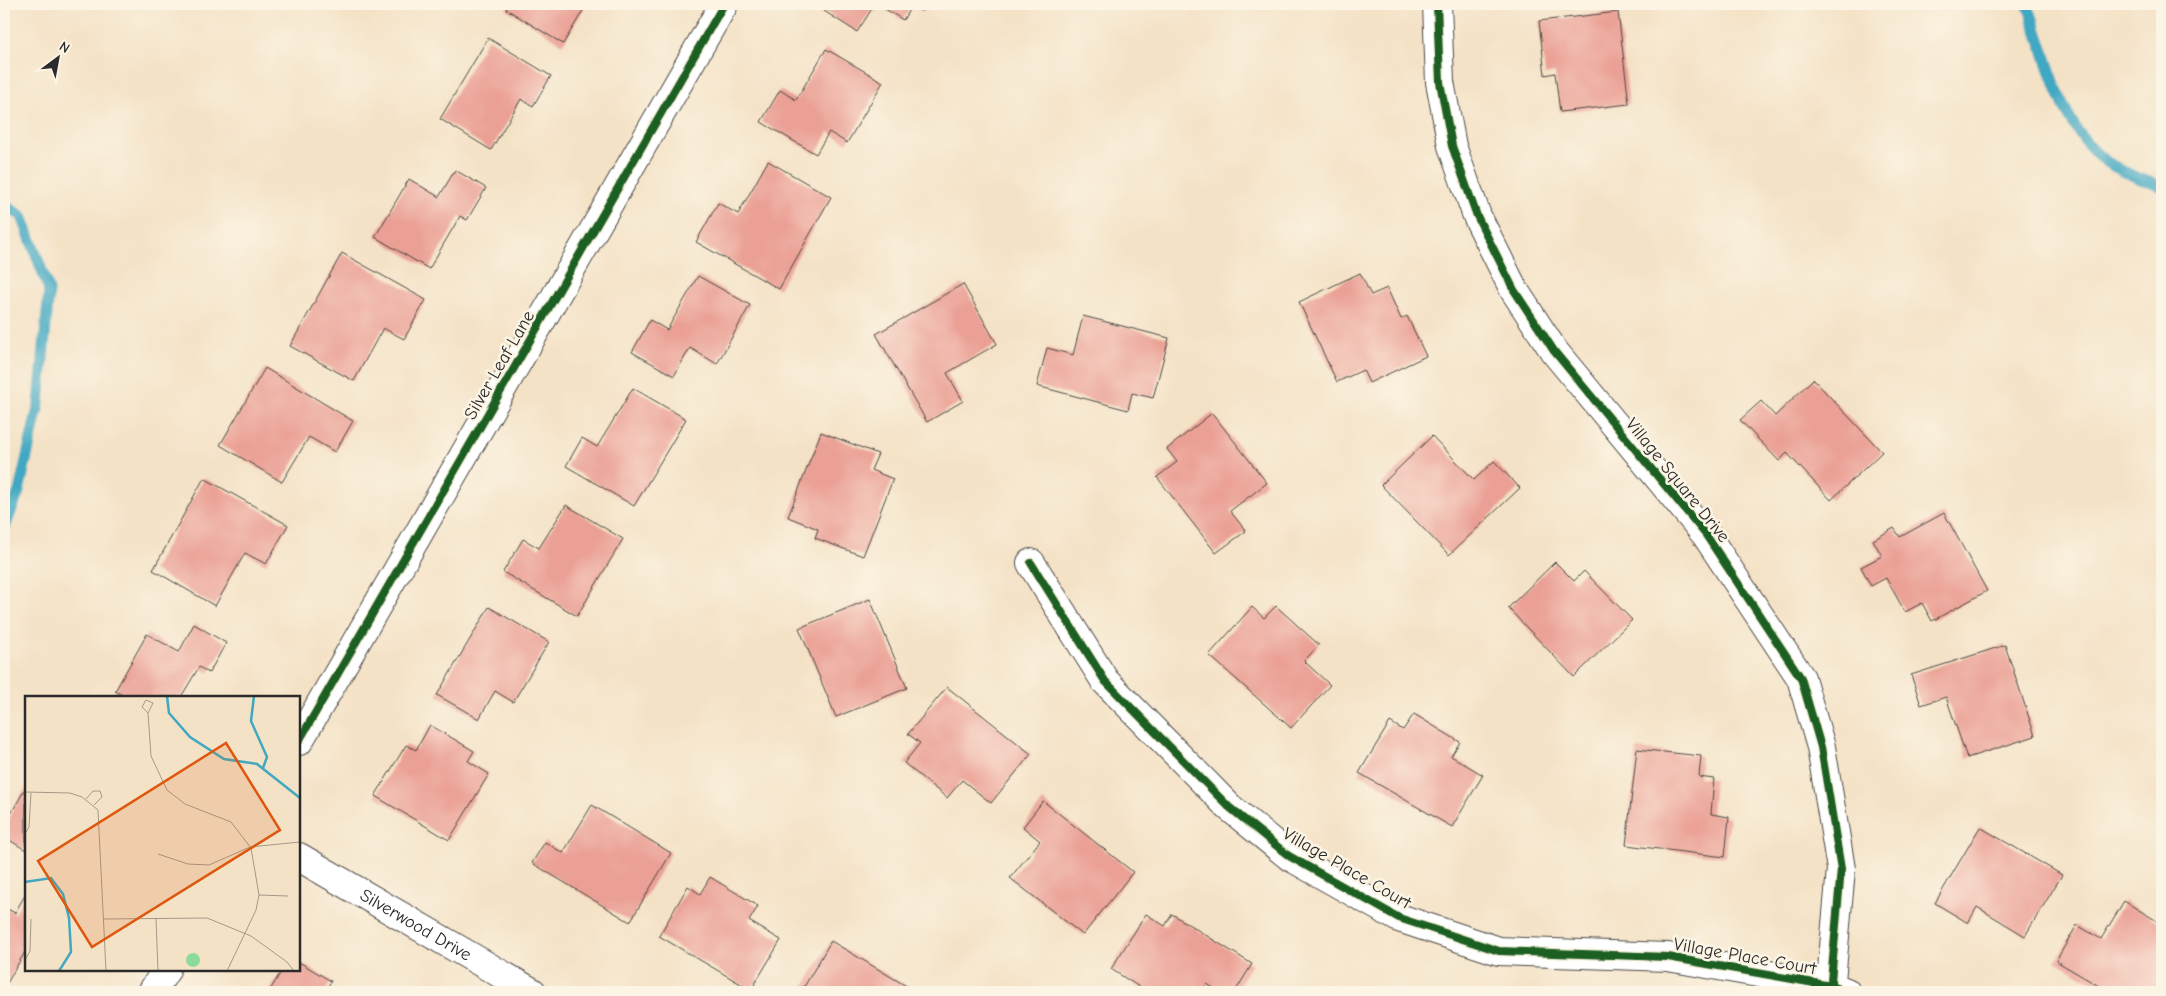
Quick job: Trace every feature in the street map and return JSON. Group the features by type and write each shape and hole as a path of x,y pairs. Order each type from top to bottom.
{"street":[{"name":"Silver Leaf Lane","path":"300,739 724,4"},
{"name":"Village Square Drive","path":"1437,4 1440,82 1452,146 1477,216 1514,290 1554,351 1706,535 1801,678 1821,747 1841,869 1835,990"},
{"name":"Village Place Court","path":"1030,564 1105,681 1229,807 1289,856 1398,918 1499,951 1668,957 1835,990"},
{"name":"Silverwood Drive","path":"300,858 532,992"},
{"path":"152,992 165,971"}],"building":[{"path":"509,4 587,4 563,44 506,9"},
{"path":"828,4 875,4 857,32 824,11"},
{"path":"877,4 927,4 922,11 912,5 903,20"},
{"path":"1618,12 1629,104 1560,112 1555,73 1545,75 1539,21"},
{"path":"488,38 551,76 533,106 521,99 491,150 440,119"},
{"path":"826,49 883,82 847,143 829,132 816,154 761,122 780,90 796,100"},
{"path":"768,161 831,197 779,289 696,242 718,203 738,214"},
{"path":"455,170 486,188 467,220 460,216 429,269 375,237 409,179 439,197"},
{"path":"342,253 426,300 404,339 383,328 354,381 290,346"},
{"path":"1360,273 1371,295 1387,288 1401,319 1407,316 1426,356 1369,383 1363,370 1337,382 1299,302"},
{"path":"698,276 750,305 717,364 690,348 674,376 632,352 650,320 667,330"},
{"path":"963,284 997,344 947,373 963,401 927,422 876,334"},
{"path":"1083,316 1169,338 1153,398 1132,393 1128,410 1037,386 1047,348 1073,355"},
{"path":"265,368 353,421 335,452 309,437 282,482 220,445"},
{"path":"1813,379 1882,452 1831,500 1787,453 1779,461 1740,420 1761,401 1775,416"},
{"path":"633,388 686,419 634,506 566,466 582,438 597,447"},
{"path":"1212,413 1267,483 1230,511 1246,531 1216,553 1157,477 1177,462 1167,449"},
{"path":"821,432 878,454 871,470 893,479 863,556 815,538 818,529 788,517"},
{"path":"1432,436 1474,480 1494,461 1520,488 1449,555 1381,485"},
{"path":"204,478 288,525 266,564 245,553 215,606 153,570"},
{"path":"566,505 623,539 577,616 503,572 523,539 539,548"},
{"path":"1944,513 1987,591 1932,621 1922,603 1905,612 1886,578 1871,586 1861,567 1882,556 1873,540 1894,528 1900,537"},
{"path":"1555,562 1574,581 1584,571 1632,620 1574,677 1508,608"},
{"path":"870,599 907,688 836,717 799,628"},
{"path":"1276,606 1319,645 1304,661 1330,685 1291,728 1209,655 1252,607 1264,618"},
{"path":"489,607 549,642 513,702 495,691 479,719 437,695"},
{"path":"194,624 226,643 209,673 199,667 182,696 124,696 115,691 147,634 179,652"},
{"path":"2005,645 2035,736 1967,758 1946,697 1921,705 1911,675"},
{"path":"947,687 1031,754 991,803 962,780 947,798 904,763 920,743 908,734"},
{"path":"1414,714 1460,742 1451,756 1483,775 1452,827 1359,773 1390,722 1403,730"},
{"path":"430,725 474,751 468,761 489,774 449,840 375,796 406,745 416,750"},
{"path":"1637,749 1701,756 1699,777 1714,779 1711,814 1729,817 1725,857 1626,845"},
{"path":"25,789 25,849 4,837 4,826"},
{"path":"1043,801 1133,872 1083,935 1010,878 1040,841 1023,827"},
{"path":"592,805 671,853 630,922 532,863 545,842 563,853"},
{"path":"1980,827 2062,875 2025,936 1977,907 1968,923 1935,903"},
{"path":"710,877 758,906 749,921 781,940 751,990 659,936 688,886 700,894"},
{"path":"25,895 25,952 6,985 4,984 4,907 15,913"},
{"path":"2124,901 2162,924 2162,992 2109,992 2056,961 2077,925 2101,939"},
{"path":"1146,914 1165,926 1172,914 1252,964 1235,992 1220,992 1207,984 1201,992 1147,992 1111,969"},
{"path":"831,941 913,990 911,992 801,992"},
{"path":"300,963 331,981 325,992 269,992 281,971 300,971"},
{"path":"1300,987 1309,992 1297,992"}],"waterway":[{"path":"2027,4 2061,101 2081,136 2095,152 2110,164 2162,187"},
{"path":"4,205 22,216 49,290 39,404 19,491 4,530"}],"cycle path":[{"path":"300,739 724,4"},
{"path":"1437,4 1440,82 1452,146 1477,216 1514,290 1554,351 1706,535 1801,678 1821,747 1841,869 1830,992"},
{"path":"1031,563 1105,681 1229,807 1289,856 1399,918 1499,951 1668,957 1831,986 1846,992"}]}
